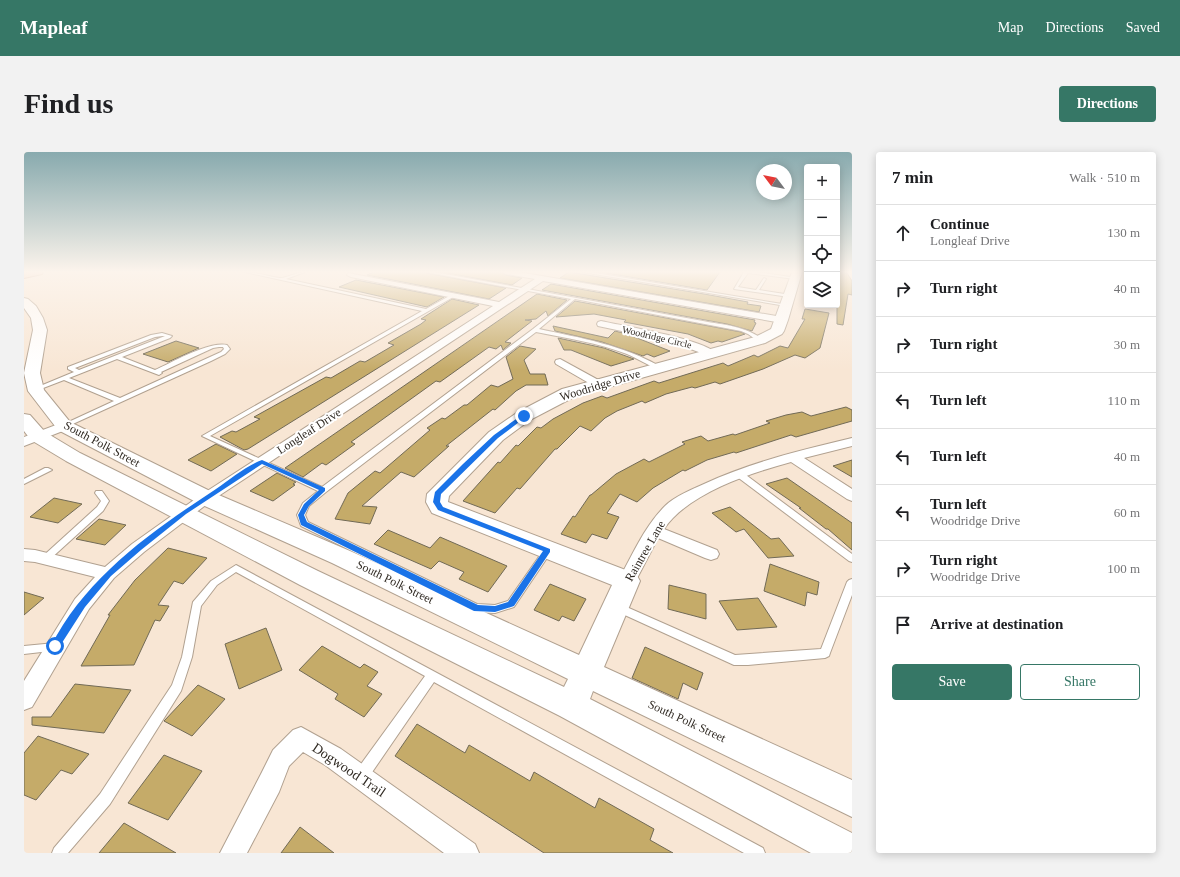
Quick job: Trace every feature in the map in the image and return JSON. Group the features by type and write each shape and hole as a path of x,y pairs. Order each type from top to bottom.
{"main road":[{"name":"South Polk Street","path":"27,305 38,318 40,330 32,363 32,373 36,389 51,411 64,426 195,505 309,578 571,706 741,797 851,853"},
{"name":"Woodridge Drive","path":"622,594 548,550 440,508 437,502 438,494 496,436 524,416 568,393 760,340 776,331 786,307"},
{"name":"South Polk Street","path":"24,419 31,439 195,505 341,557 852,799"},
{"name":"Raintree Lane","path":"571,706 622,594"}],"street":[{"name":"Longleaf Drive","path":"24,700 55,646 82,604 108,574 138,548 195,505 500,305"},
{"path":"767,305 786,307"},
{"name":"Woodridge Circle","path":"601,324 674,339 693,345 712,354"},
{"path":"560,362 598,384"},
{"path":"31,439 64,426"},
{"name":"Raintree Lane","path":"622,594 655,531 670,510 686,498 726,478 793,457 852,442"},
{"path":"793,457 852,496"},
{"path":"655,531 711,554"},
{"path":"24,555 108,574"},
{"name":"Dogwood Trail","path":"233,853 270,783 281,758 301,738 361,776 466,853"}],"lane":[{"path":"398,305 426,311"},
{"path":"323,490 205,436 437,305"},
{"path":"548,550 511,604 495,609 476,608 304,524 301,515 306,505 323,490 535,330 566,305"},
{"path":"608,305 665,314 742,330 760,340"},
{"path":"773,305 786,307"},
{"path":"782,305 786,307"},
{"path":"535,330 625,351 649,360 660,368"},
{"path":"36,389 168,337 169,336 162,334 153,336 70,368 79,372"},
{"path":"64,426 118,400 209,360 223,353 227,349 225,346 215,346 155,372"},
{"path":"116,357 170,377"},
{"path":"64,378 118,400"},
{"path":"24,482 48,470"},
{"path":"739,474 852,559"},
{"path":"45,559 100,509 105,501 99,493"},
{"path":"59,853 105,799 177,687 187,657 196,605 214,583 236,568 758,853"},
{"path":"622,594 734,660 748,660 826,653 852,582"},
{"path":"24,650 55,646"},
{"path":"361,776 432,675"}],"building":[{"path":"417,305 431,305 427,307"},
{"path":"443,305 479,305 248,449 244,450 220,437 232,431 236,432 260,419 254,417 326,377 331,378 360,361 365,362 394,345 388,343 426,320 421,319"},
{"path":"521,305 561,305 548,316 546,311 536,319 525,320 532,321 505,342 511,343 503,350 501,345 496,349 489,347 440,382 436,381 351,442 355,444 326,465 322,463 303,477 285,468"},
{"path":"571,305 595,305 745,334 722,342 718,341 711,343 688,334 624,322 626,320 594,314 556,317"},
{"path":"622,305 668,305 755,320 754,322 756,323 752,331 727,324"},
{"path":"716,305 761,306 759,312"},
{"path":"840,305 846,305 843,325 837,324 837,308 840,308"},
{"path":"805,309 829,313 820,348 805,358 795,355 763,369 720,384 715,382 695,388 692,387 666,394 645,403 642,401 617,411 605,418 591,431 580,426 557,449 555,449 520,489 517,488 495,513 463,501 498,462 500,463 516,445 518,446 537,427 541,428 553,419 583,403 602,396 607,398 654,381 659,383 723,363 728,366 754,355 758,357 780,346 788,348 805,319 802,319"},
{"path":"553,326 608,338 615,331 627,334 670,351 654,357 647,354 643,356 602,342 555,331"},
{"path":"558,338 604,348 634,359 611,366 571,350 564,350"},
{"path":"176,341 199,348 168,362 143,354"},
{"path":"520,346 536,349 524,360 530,374 545,374 548,385 526,385 516,391 495,410 493,409 446,446 449,446 414,477 401,472 362,506 377,507 370,524 335,519 348,493 375,471 380,473 430,430 427,428 442,418 445,419 464,405 467,405 491,385 498,387 513,379 506,357"},
{"path":"846,407 852,410 852,421 796,437 791,435 736,453 734,452 707,460 685,471 683,470 653,488 637,502 620,494 607,513 619,517 607,539 592,534 586,543 561,534 590,495 616,474 644,459 649,462 685,444 682,442 701,436 708,441 733,434 735,435 770,423 766,421 786,415 802,412 811,416"},
{"path":"216,444 237,454 211,471 188,460"},
{"path":"852,460 852,477 833,466"},
{"path":"277,473 296,482 293,484 295,485 273,501 250,491"},
{"path":"787,478 852,523 852,550 828,529 799,508 801,508 766,484"},
{"path":"54,498 82,504 58,523 30,517"},
{"path":"730,507 771,539 779,538 794,556 768,558 744,529 736,532 712,513"},
{"path":"99,519 126,525 105,545 76,539"},
{"path":"388,530 430,548 440,537 507,566 488,592 459,579 464,572 439,561 431,569 374,544"},
{"path":"168,548 207,558 183,584 174,581 158,605 169,606 160,621 155,620 134,665 81,666 110,615 108,615 135,580"},
{"path":"770,564 819,582 817,595 807,592 805,606 764,591"},
{"path":"550,584 586,599 574,621 562,616 559,621 534,610"},
{"path":"669,585 706,594 706,619 668,609"},
{"path":"24,592 44,598 24,615"},
{"path":"758,598 777,627 737,630 719,601"},
{"path":"266,628 282,670 239,689 225,644"},
{"path":"322,646 360,668 364,664 378,672 367,686 382,694 364,717 335,699 338,694 299,670"},
{"path":"645,647 703,673 697,690 683,683 678,699 632,678"},
{"path":"75,684 131,690 104,733 32,725 32,717 51,717"},
{"path":"198,685 225,699 192,736 164,721"},
{"path":"417,724 465,753 469,745 530,781 534,772 595,808 599,798 654,829 650,840 673,853 544,853 395,756"},
{"path":"38,736 89,754 72,774 61,770 36,800 24,795 24,753"},
{"path":"164,755 202,771 168,820 128,803"},
{"path":"124,823 176,853 99,853"},
{"path":"300,827 334,853 281,853"}],"route":[{"path":"55,646 82,604 108,574 138,548 184,513 262,461 323,490 306,505 301,515 304,524 476,608 495,609 511,604 548,550 440,508 437,502 438,494 465,465 496,436 524,416"}]}
